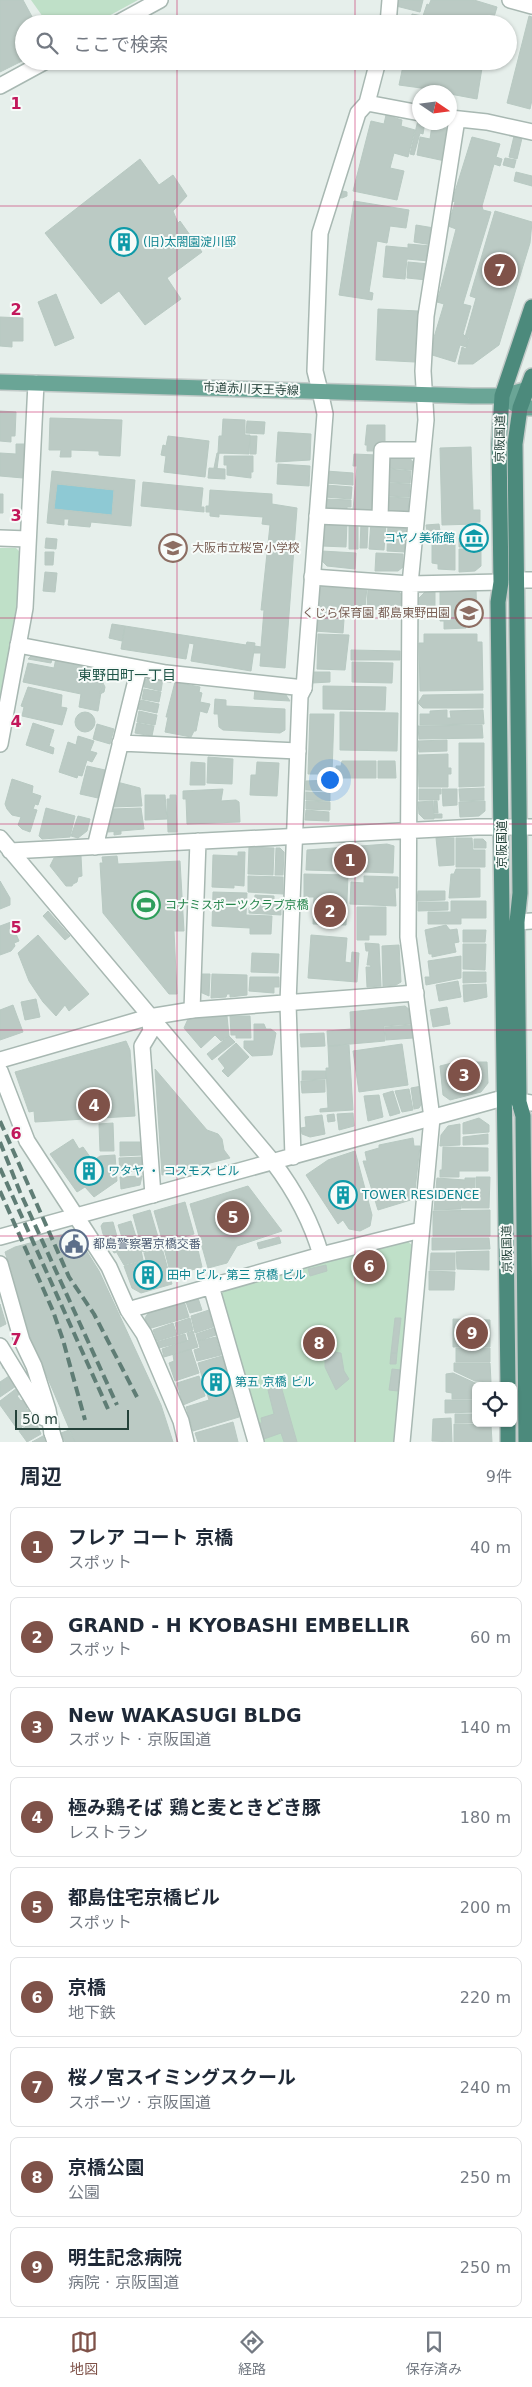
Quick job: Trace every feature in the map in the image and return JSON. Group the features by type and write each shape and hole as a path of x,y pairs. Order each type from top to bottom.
{"highway":[{"name":"京阪国道","path":"508,1382 498,602 501,582 499,444 502,396 532,308"},
{"name":"京阪国道","path":"526,1442 523,1116 525,1102 525,922 520,892 525,826 524,580 515,444 526,408 530,384"},
{"path":"508,1427 508,1442"}],"main road":[{"name":"市道赤川天王寺線","path":"0,382 502,396 530,384"},
{"path":"502,396 526,408"}],"street":[{"path":"132,15 160,0"},
{"path":"389,15 390,0"},
{"path":"510,0 532,6"},
{"path":"0,86 29,70"},
{"path":"294,1157 288,1003 300,696 304,688 325,414 315,372 320,233 358,113 367,104 376,70"},
{"path":"367,104 412,111"},
{"path":"457,118 487,122 532,132"},
{"path":"402,1442 432,1118 408,936 410,584 426,420 423,371 426,316 451,130"},
{"path":"0,744 25,608 36,383"},
{"path":"380,517 382,450 423,450"},
{"path":"317,516 380,517 416,520"},
{"path":"0,538 28,539"},
{"path":"312,577 410,584 501,582"},
{"path":"18,644 139,668 304,688"},
{"path":"95,847 139,668"},
{"path":"120,743 298,751"},
{"path":"3,843 95,847 409,830 525,826"},
{"path":"192,1010 198,841"},
{"path":"3,843 273,1162 291,1186 306,1212 322,1255"},
{"path":"0,1060 149,1016 192,1010 416,993"},
{"path":"149,1016 151,1032 142,1046 153,1195"},
{"path":"0,1071 27,1141 109,1267 128,1310 144,1334 181,1421 186,1442"},
{"path":"0,1237 503,1098 525,1102"},
{"path":"128,1310 322,1255 422,1230"},
{"path":"0,1264 22,1341 34,1366 48,1410 53,1437"},
{"path":"211,1286 256,1442"},
{"path":"0,1346 53,1437"}],"green space":[{"path":"31,0 138,0 110,15 42,15"},
{"path":"0,548 16,548 21,553 17,603 0,701"},
{"path":"406,1240 412,1245 396,1437 393,1442 263,1442 219,1299 224,1290"}],"water":[{"path":"57,484 114,490 112,515 54,509"}],"building":[{"path":"0,0 23,0 31,15 15,15 15,64 0,72"},
{"path":"398,0 423,0 420,12 396,6"},
{"path":"431,0 474,0 497,7 495,15 423,15 427,4 429,5"},
{"path":"529,16 532,17 532,100 530,109 507,103 515,70 517,70"},
{"path":"402,70 482,70 477,99 457,95 457,85 412,85 412,87 399,85"},
{"path":"386,115 402,120 401,126 415,130 408,157 394,153 390,168 404,171 397,200 353,191 371,121 384,124"},
{"path":"416,130 424,130 423,134 420,133 414,155 410,154"},
{"path":"431,130 451,130 445,161 417,155 420,137 430,139"},
{"path":"514,136 522,138 517,159 509,157"},
{"path":"472,137 500,144 496,157 502,159 500,166 494,164 482,206 483,210 491,212 463,304 471,306 463,334 468,339 466,347 460,345 455,362 429,354 444,304 437,302 456,229 448,226 455,202 452,201"},
{"path":"505,158 516,160 514,168 503,165"},
{"name":"(旧)太閤園淀川邸","path":"140,159 159,185 173,175 187,196 173,211 178,223 180,221 202,252 167,278 181,299 145,325 119,291 101,304 45,233"},
{"path":"516,172 532,176 532,186 514,181"},
{"path":"339,190 347,192 347,196 337,197"},
{"path":"354,201 409,210 406,228 390,226 387,243 377,241 369,292 373,293 372,300 339,295"},
{"path":"495,211 532,222 530,243 499,345 473,364 458,364 462,347 466,349 469,338 465,337 476,298 470,296"},
{"path":"416,225 434,228 432,245 414,242"},
{"path":"408,244 431,246 429,261 407,259 405,279 383,277 386,246 408,248"},
{"path":"408,262 429,264 427,280 407,278"},
{"path":"56,294 74,338 55,346 38,302"},
{"path":"378,309 418,311 415,362 376,360"},
{"path":"0,317 23,318 23,341 12,341 12,347 0,346"},
{"path":"0,411 16,412 15,436 11,436 11,442 0,441"},
{"path":"50,418 122,420 120,456 99,455 99,451 71,450 71,457 60,457 61,450 49,450"},
{"path":"223,419 245,420 245,435 250,435 249,454 218,453"},
{"path":"247,421 265,422 264,434 246,433"},
{"path":"367,425 385,425 385,445 377,445 376,451 367,451 367,445 365,445"},
{"path":"278,432 311,434 310,460 276,462"},
{"path":"168,436 209,441 205,477 164,472 166,456 161,455 163,445 166,446"},
{"path":"250,436 257,436 256,454 250,454"},
{"path":"16,444 25,444 23,478 0,476 0,453 16,454"},
{"path":"471,447 473,510 480,510 480,522 476,522 476,524 442,525 440,448"},
{"path":"217,453 219,453 217,469 214,468"},
{"path":"354,454 377,455 374,511 353,510 357,466 353,466"},
{"path":"391,455 409,457 413,462 412,470 387,468"},
{"path":"224,456 253,456 251,478 227,475 227,465 224,465"},
{"path":"278,464 310,466 309,486 277,484"},
{"path":"209,468 225,469 225,479 208,478"},
{"path":"389,469 411,471 410,483 388,482"},
{"path":"52,471 135,480 131,526 91,522 90,527 68,525 69,519 64,519 64,525 47,523","holes":["57,484 114,490 112,515 54,509"]},
{"path":"326,471 353,473 353,485 325,483"},
{"path":"143,482 203,488 201,507 204,507 204,512 141,506"},
{"path":"388,483 410,484 409,497 387,496"},
{"path":"326,485 352,487 351,499 325,497"},
{"path":"210,490 272,494 272,504 297,508 285,668 260,666 261,653 254,653 255,646 261,647 264,610 261,610 270,525 262,524 263,517 219,514 219,517 210,516 210,512 206,512 206,506 209,506"},
{"path":"0,494 3,494 3,513 0,513"},
{"path":"387,497 409,498 408,512 386,511"},
{"path":"326,499 351,500 351,507 347,507 347,511 327,510"},
{"path":"323,521 347,522 346,547 322,546"},
{"path":"361,522 368,523 367,548 360,548"},
{"path":"371,522 386,523 384,550 369,549"},
{"path":"349,523 358,523 358,549 349,549"},
{"path":"388,523 403,524 406,527 405,552 387,551"},
{"path":"439,524 440,531 427,531 426,525"},
{"path":"466,531 481,531 482,546 459,547 459,538 466,538"},
{"path":"432,534 455,534 455,570 438,569 438,564 432,563"},
{"path":"46,538 57,539 56,549 45,548"},
{"path":"459,549 481,549 481,566 475,571 459,572"},
{"path":"322,551 356,553 355,569 327,566 321,560"},
{"path":"45,552 54,552 53,565 45,565"},
{"path":"376,553 403,554 403,567 398,571 375,571"},
{"path":"45,572 57,573 55,592 43,591"},
{"path":"323,584 367,587 365,608 345,606 343,633 314,631 317,591"},
{"path":"368,588 395,589 401,594 400,610 367,609"},
{"path":"440,589 476,589 477,621 466,621 466,628 444,629 444,621 440,621"},
{"path":"425,592 435,592 435,618 420,618 419,598"},
{"path":"112,624 125,626 122,641 109,638"},
{"path":"125,626 246,645 247,642 255,643 251,671 191,661 194,644 189,643 186,659 121,649"},
{"path":"318,634 349,635 345,670 317,669"},
{"path":"424,634 477,634 477,642 482,642 483,690 420,691 419,643 424,643"},
{"path":"351,650 400,651 400,660 351,660"},
{"path":"34,653 53,656 51,663 28,659"},
{"path":"56,658 105,667 98,711 79,707 81,694 23,682 28,663 54,668"},
{"path":"352,662 393,663 392,683 352,682"},
{"path":"311,672 330,672 330,682 312,683"},
{"path":"152,676 163,678 161,691 144,687 145,680"},
{"path":"102,681 105,687 104,692 100,694"},
{"path":"175,682 200,687 199,692 202,693 200,702 210,704 207,713 200,711 196,731 194,731 191,737 165,732 168,717 166,717"},
{"path":"323,686 386,687 385,710 323,709"},
{"path":"28,687 62,695 61,707 67,708 62,725 22,716 24,707 21,706"},
{"path":"144,689 161,692 159,702 142,699"},
{"path":"255,689 284,692 290,701 254,699"},
{"path":"483,694 483,708 423,708 418,703 423,695"},
{"path":"215,699 226,700 226,706 285,709 285,730 280,733 223,730 219,727 218,714 214,714"},
{"path":"141,700 159,704 157,713 138,709"},
{"path":"447,710 447,718 451,718 450,711 483,710 484,724 420,725 420,714 430,714 430,711"},
{"path":"139,711 157,715 155,725 137,722"},
{"path":"85,712 92,715 95,722 92,729 85,732 78,729 75,722 78,715"},
{"path":"340,712 398,713 397,751 340,750"},
{"path":"310,714 334,714 332,774 308,774"},
{"path":"33,723 54,730 49,746 54,748 53,754 26,745"},
{"path":"137,723 154,726 152,736 135,733"},
{"path":"97,724 114,729 110,744 93,739"},
{"path":"482,725 483,738 419,739 418,726"},
{"path":"78,736 94,741 90,751 97,753 92,762 87,760 82,776 78,775 77,778 59,772 68,742 76,745"},
{"path":"447,740 447,751 419,752 418,741"},
{"path":"459,743 484,743 484,786 459,787"},
{"path":"448,754 448,768 451,768 451,774 448,774 448,787 419,787 418,755"},
{"path":"208,757 233,759 232,784 207,783"},
{"path":"342,761 376,761 376,778 336,778 336,766 341,766"},
{"path":"378,761 395,761 396,778 378,778"},
{"path":"191,762 205,763 205,785 190,785"},
{"path":"257,762 279,763 277,796 250,795 251,775 256,775"},
{"path":"87,766 105,770 98,798 80,794"},
{"path":"12,779 33,786 32,793 41,796 38,805 35,804 33,809 37,810 30,832 18,825 21,817 12,815 5,804"},
{"path":"330,780 330,791 306,790 306,781"},
{"path":"117,782 140,788 142,806 112,807"},
{"path":"484,788 484,800 460,801 459,789"},
{"path":"223,789 221,801 236,800 239,802 240,822 187,824 186,799 183,799 183,791"},
{"path":"419,789 441,789 439,800 419,800"},
{"path":"442,789 457,789 457,805 443,806"},
{"path":"306,792 330,793 330,801 306,800"},
{"path":"145,795 165,795 167,819 145,820"},
{"path":"170,795 176,795 177,832 168,832 167,799 170,799"},
{"path":"306,801 330,802 330,810 306,809"},
{"path":"433,801 434,819 424,819 419,814 418,802"},
{"path":"434,801 437,801 438,813 434,813"},
{"path":"485,801 485,811 479,816 460,817 459,802"},
{"path":"46,808 75,816 70,837 42,839 39,836"},
{"path":"141,808 144,829 108,832 112,809"},
{"path":"306,810 329,812 329,821 305,820"},
{"path":"434,814 442,814 442,818 434,818"},
{"path":"78,816 90,819 87,831 78,838 71,836"},
{"path":"121,831 121,834 114,835 114,832"},
{"path":"436,838 454,838 454,865 439,866"},
{"path":"456,838 472,838 473,850 485,850 485,867 456,867"},
{"path":"474,839 483,839 486,842 486,848 474,848"},
{"path":"387,844 394,846 393,873 306,870 307,850"},
{"path":"249,847 274,848 273,875 248,874"},
{"path":"276,848 280,848 284,852 283,875 275,875"},
{"path":"238,852 245,852 244,886 234,885 234,888 212,887 213,855 238,856"},
{"path":"81,856 82,876 78,877 77,882 72,886 66,886 50,866 54,858"},
{"path":"117,856 118,864 180,861 184,931 174,931 177,994 169,994 103,913 100,863 103,863 102,857"},
{"path":"456,869 480,869 480,897 449,898 451,874 454,874"},
{"path":"304,874 348,875 346,925 313,924 314,897 304,897"},
{"path":"248,876 283,877 283,894 248,892"},
{"path":"364,876 398,877 398,888 395,888 396,906 350,904 351,882 364,883"},
{"path":"0,881 10,898 10,905 0,909"},
{"path":"418,891 445,891 445,900 417,901"},
{"path":"213,892 247,893 246,915 272,916 271,934 250,934 250,928 212,926"},
{"path":"255,895 274,896 274,900 281,901 281,915 249,913 249,908 254,908"},
{"path":"451,901 486,901 486,918 461,918 461,924 428,924 428,912 451,912"},
{"path":"418,902 448,902 448,910 418,911"},
{"path":"357,907 386,907 386,935 369,935 369,940 357,940"},
{"path":"48,911 70,936 65,940 43,916"},
{"path":"11,922 19,941 14,943 15,946 11,951 0,955 0,926"},
{"path":"446,925 450,930 457,929 459,942 454,943 456,952 432,957 432,954 429,954 425,930"},
{"path":"463,930 486,930 485,942 463,942"},
{"path":"38,935 89,994 69,1011 65,1005 56,1016 43,1002 29,981 18,953"},
{"path":"311,935 347,938 345,962 351,963 352,952 359,953 357,982 308,978"},
{"path":"365,943 379,944 381,986 367,987 366,967 371,967 367,965 369,951 366,951"},
{"path":"463,944 486,944 485,970 463,969"},
{"path":"399,945 401,982 396,985 383,986 382,946"},
{"path":"252,953 279,954 278,973 251,972"},
{"path":"461,956 461,978 426,985 425,977 430,977 428,961"},
{"path":"463,972 486,972 486,982 463,983"},
{"path":"201,974 210,974 209,996 200,992"},
{"path":"212,974 247,975 247,995 230,997 230,994 227,994 226,997 211,998"},
{"path":"250,977 279,977 279,987 274,987 274,993 249,991"},
{"path":"458,981 461,997 439,1001 436,985"},
{"path":"486,984 487,997 464,1002 463,985"},
{"path":"36,999 40,1017 25,1020 21,1002"},
{"path":"13,1005 23,1032 0,1040 0,1010"},
{"path":"405,1006 410,1010 412,1024 384,1026 385,1041 328,1046 327,1031 351,1029 350,1012"},
{"path":"447,1007 450,1024 433,1027 430,1010"},
{"path":"227,1016 229,1036 221,1041 215,1035 201,1048 184,1028 188,1019"},
{"path":"230,1016 250,1016 251,1038 236,1038 236,1035 231,1035"},
{"path":"254,1024 264,1024 266,1029 271,1029 276,1033 272,1055 252,1056 244,1048 244,1041 254,1041"},
{"path":"412,1025 413,1038 386,1040 385,1027"},
{"path":"324,1033 325,1046 301,1047 300,1034"},
{"path":"229,1036 235,1042 212,1060 207,1054"},
{"path":"126,1041 130,1050 135,1116 35,1122 34,1111 29,1112 15,1072"},
{"path":"236,1043 249,1057 228,1077 222,1071 225,1068 218,1059"},
{"path":"402,1044 408,1085 359,1092 353,1051"},
{"path":"349,1045 353,1110 320,1112 320,1109 328,1108 326,1068 329,1068 328,1046"},
{"path":"456,1062 487,1062 488,1083 481,1092 450,1100 443,1095 440,1066"},
{"path":"155,1069 207,1130 218,1134 222,1139 224,1150 230,1158 162,1175"},
{"path":"302,1071 326,1071 326,1079 302,1080"},
{"path":"325,1080 325,1092 302,1093 301,1081"},
{"path":"422,1086 424,1100 419,1108 414,1109 411,1088"},
{"path":"409,1089 413,1110 402,1112 395,1091"},
{"path":"393,1091 400,1113 390,1116 383,1094"},
{"path":"379,1095 383,1117 368,1121 364,1096"},
{"path":"353,1113 354,1126 339,1130 337,1114"},
{"path":"334,1114 335,1121 328,1122 327,1115"},
{"path":"322,1115 325,1134 310,1137 302,1134 301,1128 306,1127 305,1117"},
{"path":"479,1118 489,1125 489,1132 463,1134 463,1123"},
{"path":"113,1123 114,1151 100,1151 99,1124"},
{"path":"460,1124 460,1145 440,1146 441,1135 448,1126"},
{"path":"488,1134 488,1144 463,1145 463,1137"},
{"path":"413,1138 414,1146 420,1146 414,1199 378,1210 363,1161 367,1161 365,1152 379,1148 379,1145"},
{"name":"ワタヤ ・ コスモス ビル","path":"73,1139 79,1149 83,1147 93,1161 100,1156 115,1155 117,1181 94,1197 85,1187 77,1192 50,1154"},
{"path":"120,1142 142,1142 142,1155 120,1156"},
{"path":"443,1147 488,1148 488,1171 459,1171 459,1177 440,1177"},
{"name":"TOWER RESIDENCE","path":"355,1151 372,1215 370,1226 360,1231 349,1229 343,1220 338,1224 306,1175 328,1160"},
{"path":"142,1157 143,1171 120,1172 119,1158"},
{"path":"142,1176 140,1185 121,1189 120,1177"},
{"path":"476,1177 490,1177 489,1208 462,1208 463,1199 476,1200"},
{"path":"437,1178 465,1180 465,1178 475,1178 474,1198 462,1198 461,1209 434,1210"},
{"path":"248,1186 282,1231 237,1246 227,1263 208,1268 190,1204"},
{"path":"185,1202 194,1234 163,1243 154,1211"},
{"path":"150,1210 161,1247 143,1252 133,1215"},
{"path":"490,1210 490,1236 433,1236 433,1211"},
{"path":"131,1221 138,1243 125,1247 118,1225"},
{"path":"113,1222 121,1251 114,1253 103,1234 101,1226 103,1223"},
{"path":"64,1234 76,1234 99,1271 161,1405 173,1442 75,1442 31,1339 5,1252 15,1247"},
{"path":"195,1237 202,1267 171,1276 164,1248 185,1242 184,1239"},
{"path":"279,1237 281,1243 259,1249 257,1243"},
{"path":"432,1238 489,1238 490,1249 432,1250"},
{"path":"140,1245 143,1260 124,1265 117,1253"},
{"name":"田中 ビル, 第三 京橋 ビル","path":"162,1248 172,1284 141,1293 132,1288 124,1266 146,1260 144,1253"},
{"path":"489,1251 489,1270 457,1269 456,1252"},
{"path":"431,1253 455,1253 455,1270 430,1270"},
{"path":"326,1265 327,1271 310,1276 308,1269"},
{"path":"429,1271 455,1272 454,1290 429,1290"},
{"path":"298,1273 299,1278 289,1281 288,1276"},
{"path":"198,1298 202,1310 190,1313 186,1302"},
{"path":"184,1301 189,1317 148,1329 145,1318 149,1312"},
{"path":"0,1304 6,1324 0,1327"},
{"path":"209,1310 213,1327 195,1333 191,1316"},
{"path":"190,1318 193,1330 178,1335 175,1323"},
{"path":"395,1318 401,1318 397,1353 391,1353"},
{"path":"453,1319 490,1320 490,1347 453,1347"},
{"path":"173,1323 177,1335 157,1341 153,1330"},
{"path":"214,1328 216,1335 198,1341 196,1334"},
{"path":"193,1331 198,1347 164,1357 162,1349 189,1340 187,1333"},
{"path":"185,1334 187,1341 159,1348 157,1342"},
{"path":"216,1337 221,1355 197,1361 194,1350 200,1348 198,1341"},
{"path":"456,1348 490,1348 490,1362 456,1362"},
{"path":"191,1349 199,1373 175,1381 169,1363 174,1361 173,1355"},
{"path":"325,1351 341,1353 344,1371 349,1379 336,1390 325,1367"},
{"path":"391,1353 397,1353 396,1364 390,1364"},
{"name":"第五 京橋 ビル","path":"222,1356 239,1417 193,1431 186,1407 209,1400 198,1363"},
{"path":"454,1363 490,1363 491,1382 475,1381 454,1371"},
{"path":"392,1369 401,1370 398,1391 389,1390"},
{"path":"453,1373 473,1382 472,1399 452,1399 452,1393 446,1392 446,1374"},
{"path":"9,1376 16,1386 0,1397 0,1382"},
{"path":"199,1376 205,1396 183,1405 177,1383"},
{"path":"281,1386 297,1442 284,1442 281,1433 264,1439 259,1423 262,1423 261,1418 274,1414 268,1390"},
{"path":"17,1388 21,1393 17,1396 21,1401 24,1399 29,1406 26,1408 36,1417 18,1430 0,1405 0,1401"},
{"path":"445,1400 472,1400 472,1412 445,1413"},
{"path":"455,1414 472,1414 472,1423 455,1423"},
{"path":"451,1418 452,1442 432,1441 433,1419"},
{"path":"35,1420 41,1434 27,1442 19,1431"},
{"path":"233,1422 238,1442 198,1442 195,1433"},
{"path":"454,1424 472,1424 472,1427 491,1427 492,1442 454,1442"},
{"path":"69,1430 75,1442 65,1442 61,1433"},
{"path":"43,1436 45,1442 32,1442"}],"tunnel":[{"path":"0,1363 34,1347"}],"railway":[{"path":"0,1121 69,1277 94,1314 137,1397"},
{"path":"0,1142 20,1192 117,1405"},
{"path":"0,1168 108,1409"},
{"path":"0,1191 53,1311 85,1420"}],"place":[{"name":"(旧)太閤園淀川邸","path":"124,242"},
{"name":"桜ノ宮スイミングスクール","path":"500,270"},
{"name":"コヤノ美術館","path":"474,538"},
{"name":"大阪市立桜宮小学校","path":"173,548"},
{"name":"くじら保育園 都島東野田園","path":"469,613"},
{"name":"フレア コート 京橋","path":"350,860"},
{"name":"コナミスポーツクラブ京橋","path":"146,905"},
{"name":"GRAND - H KYOBASHI EMBELLIR","path":"330,911"},
{"name":"New WAKASUGI BLDG","path":"464,1075"},
{"name":"極み鶏そば 鶏と麦ときどき豚","path":"94,1105"},
{"name":"ワタヤ ・ コスモス ビル","path":"89,1171"},
{"name":"TOWER RESIDENCE","path":"343,1195"},
{"name":"都島住宅京橋ビル","path":"233,1217"},
{"name":"都島警察署京橋交番","path":"74,1244"},
{"name":"京橋","path":"369,1266"},
{"name":"田中 ビル, 第三 京橋 ビル","path":"148,1275"},
{"name":"明生記念病院","path":"472,1333"},
{"name":"京橋公園","path":"319,1343"},
{"name":"第五 京橋 ビル","path":"216,1382"}],"district":[{"name":"東野田町一丁目","path":"127,675"}]}
